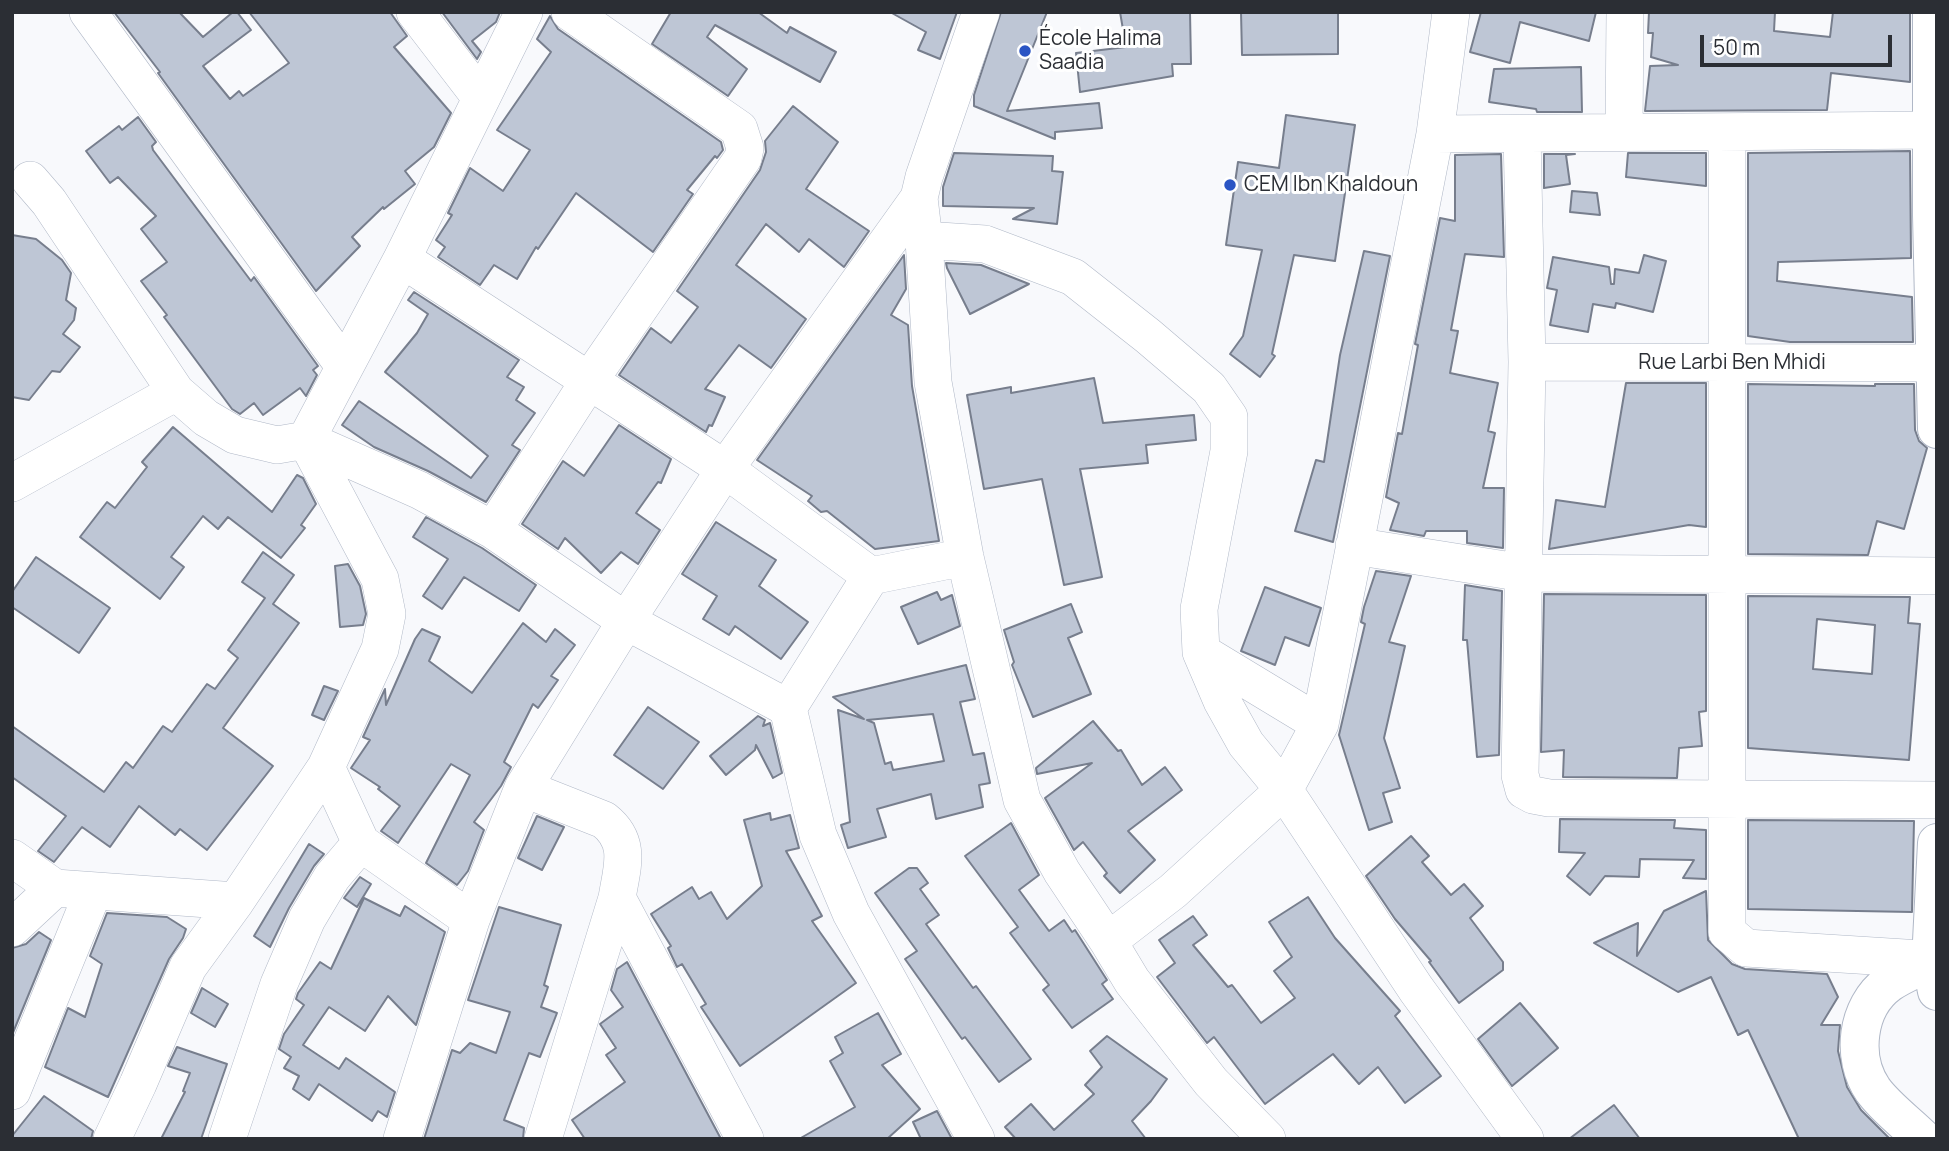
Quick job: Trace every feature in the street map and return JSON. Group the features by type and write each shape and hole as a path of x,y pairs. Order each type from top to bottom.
{"main road":[{"path":"1932,12 1937,429"},
{"path":"1923,1139 1874,1091 1862,1065 1860,1037 1869,1007 1888,984 1935,971 1937,843"}],"street":[{"path":"88,12 344,366"},
{"path":"415,12 481,98"},
{"path":"306,440 402,259 524,12"},
{"path":"493,530 590,381 743,158 745,148 739,129 570,12"},
{"path":"981,12 919,198 933,382 965,557 1022,800 1062,872 1132,981 1211,1082 1267,1139"},
{"path":"1108,941 1173,891 1284,790 1320,724 1435,135 1451,12"},
{"path":"1624,133 1625,12"},
{"path":"1435,135 1934,130"},
{"path":"1727,132 1727,932 1746,948 1935,971"},
{"path":"1522,134 1527,362 1520,775 1524,790 1549,798 1937,800"},
{"path":"30,180 48,202 176,391 206,418 235,435 277,445 306,440 419,490 493,530 626,621 788,708"},
{"path":"402,1139 471,920 523,788 626,621 725,469 919,198"},
{"path":"924,240 985,244 1073,277 1209,388 1229,417 1229,451 1199,609 1201,652 1222,701 1247,744 1284,790 1416,989 1525,1139"},
{"path":"402,259 725,469 872,576"},
{"name":"Rue Larbi Ben Mhidi","path":"1527,362 1936,363"},
{"path":"12,483 176,391"},
{"path":"112,1139 188,967 326,767 380,649 387,614 380,579 306,440"},
{"path":"1354,546 1524,573 1937,576"},
{"path":"965,557 872,576 788,708 818,835 850,913 974,1138"},
{"path":"1201,652 1320,724"},
{"path":"326,767 361,843 471,920"},
{"path":"523,788 604,821 614,828 622,842 623,858 617,898 543,1139"},
{"path":"226,1139 279,984 307,919 332,877 361,843"},
{"path":"12,858 55,888 236,901"},
{"path":"12,928 55,888"},
{"path":"12,1091 93,892"},
{"path":"617,898 744,1139"}],"building":[{"path":"114,12 179,12 203,37 233,12 237,12 251,30 203,66 230,99 239,91 243,96 289,63 249,12 390,12 407,36 394,47 451,113 434,147 405,171 415,184 384,209 383,207 352,237 360,246 316,291"},
{"path":"442,12 500,12 496,22 472,41 481,52 477,59"},
{"path":"671,12 758,12 787,33 790,27 836,52 820,82 715,25 707,37 747,69 728,96 652,44"},
{"path":"890,12 957,12 940,59 918,50 926,32"},
{"path":"1001,12 1047,12 1007,111 1099,103 1102,128 1055,132 1055,139 974,106 974,95"},
{"path":"1120,12 1190,12 1191,64 1172,64 1173,76 1080,92 1076,53 1126,47"},
{"path":"1241,12 1338,12 1338,54 1242,55"},
{"path":"1481,12 1596,12 1589,41 1520,22 1510,63 1470,52"},
{"path":"1649,12 1775,12 1774,31 1830,37 1833,12 1910,12 1910,82 1831,73 1827,110 1645,111 1650,66 1678,65 1651,57 1653,33 1648,33"},
{"path":"550,16 558,29 721,142 723,150 687,190 693,194 653,252 576,193 538,249 536,247 517,279 494,265 480,285 438,257 445,247 436,240 452,215 448,213 470,168 503,191 530,150 497,130 551,52 537,39"},
{"path":"1581,67 1582,112 1537,112 1536,109 1489,102 1494,69"},
{"path":"793,106 838,142 806,189 869,231 844,267 809,239 799,252 766,224 736,265 806,319 771,368 739,345 705,389 725,397 712,426 709,425 706,432 619,375 651,328 671,343 698,307 677,291 760,170 766,152 765,141"},
{"path":"1286,115 1355,125 1335,261 1294,255 1272,354 1275,356 1260,377 1230,354 1243,336 1262,250 1226,245 1238,162 1279,168"},
{"path":"138,117 156,142 152,146 153,150 251,281 254,277 318,366 313,370 317,375 306,396 300,388 263,415 254,403 240,414 232,409 164,317 167,315 141,281 167,262 141,229 156,216 118,177 110,183 86,151 119,126 122,130"},
{"path":"1910,151 1911,258 1778,262 1777,281 1912,297 1913,342 1790,342 1748,336 1748,153"},
{"path":"954,153 1053,156 1052,171 1063,172 1057,224 1013,219 1034,208 943,206 943,187"},
{"path":"1628,153 1706,153 1706,186 1626,177"},
{"path":"1501,154 1504,257 1465,254 1451,330 1458,331 1450,373 1498,383 1488,431 1495,433 1483,488 1504,488 1503,548 1467,543 1467,531 1426,531 1424,536 1390,530 1399,503 1386,497 1398,433 1402,434 1418,345 1415,344 1440,218 1455,221 1455,155"},
{"path":"1544,154 1575,154 1566,155 1570,184 1544,188"},
{"path":"1572,191 1597,193 1600,215 1570,212"},
{"path":"12,235 36,239 62,260 71,273 66,300 76,308 74,320 63,334 80,347 60,372 52,371 29,400 12,397"},
{"path":"1364,251 1390,256 1333,542 1295,531 1316,460 1324,462 1340,355"},
{"path":"904,255 906,289 891,315 908,325 912,386 939,541 875,549 827,511 821,512 808,501 812,496 757,460"},
{"path":"1644,255 1666,261 1653,312 1616,303 1615,308 1593,304 1588,332 1550,325 1557,290 1547,288 1553,257 1609,267 1611,284 1614,284 1615,269 1639,273"},
{"path":"946,263 981,265 1029,284 970,314"},
{"path":"414,292 519,360 507,377 524,387 516,400 535,413 512,445 520,450 486,502 428,471 374,447 342,425 359,401 471,478 488,456 385,372 417,333 428,314 408,300"},
{"path":"1094,378 1103,423 1194,415 1196,440 1146,445 1148,463 1080,469 1102,577 1064,585 1042,479 984,489 967,395 1011,387 1011,393"},
{"path":"1626,383 1706,383 1706,527 1689,525 1549,549 1556,500 1605,507"},
{"path":"1748,384 1914,384 1915,430 1919,441 1927,448 1904,529 1877,521 1868,555 1748,554"},
{"path":"619,425 671,459 661,483 658,482 636,513 660,530 638,564 621,552 601,573 565,538 558,549 522,524 563,461 584,476"},
{"path":"173,427 272,512 297,475 303,478 316,504 301,525 305,528 281,558 228,517 218,529 203,516 171,557 184,567 160,599 80,537 107,502 115,508 147,467 142,462"},
{"path":"426,517 482,548 536,585 519,611 464,577 442,609 423,596 448,559 413,537"},
{"path":"716,522 776,560 759,586 808,622 781,659 735,626 729,635 703,619 717,596 682,574"},
{"path":"263,552 294,575 273,604 299,623 223,728 273,766 207,850 180,829 175,835 139,806 110,847 82,827 54,862 38,851 66,816 12,777 12,726 104,792 126,762 133,768 163,726 172,732 207,684 215,689 238,658 228,650 265,598 242,582"},
{"path":"36,557 110,608 79,653 12,607 12,592"},
{"path":"348,564 360,586 366,614 363,625 340,627 335,566"},
{"path":"1376,571 1411,576 1389,642 1405,646 1384,738 1400,788 1383,793 1392,822 1369,830 1339,735 1365,624 1361,622 1364,607"},
{"path":"1465,585 1502,591 1499,755 1477,757 1467,640 1463,640"},
{"path":"1265,587 1321,608 1309,646 1285,637 1275,665 1241,651"},
{"path":"937,592 941,600 952,595 960,626 918,644 901,607"},
{"path":"1544,594 1706,595 1706,711 1699,712 1702,746 1679,748 1677,778 1563,777 1564,750 1541,752"},
{"path":"1748,596 1910,597 1908,623 1920,624 1909,760 1748,748","holes":["1817,619 1875,625 1872,674 1813,669"]},
{"path":"1071,604 1082,632 1068,638 1091,694 1033,717 1012,665 1014,662 1004,630"},
{"path":"523,623 546,642 555,629 575,645 551,676 558,680 538,708 533,704 504,762 511,767 501,786 474,822 484,830 468,871 457,885 426,863 470,775 451,764 398,843 381,831 400,806 378,789 380,787 351,768 370,740 363,737 385,689 386,705 422,629 440,637 429,661 472,693"},
{"path":"966,665 975,699 960,702 973,755 984,753 990,783 979,785 983,807 936,819 931,794 877,809 886,837 848,848 841,825 850,822 838,710 864,719 833,697","holes":["933,714 944,761 893,770 891,762 885,764 874,723 867,720"]},
{"path":"324,686 338,691 324,720 312,715"},
{"path":"648,707 699,742 663,789 614,755"},
{"path":"758,716 765,720 763,726 770,723 782,773 773,778 756,745 755,750 726,775 710,756"},
{"path":"1093,721 1118,751 1121,750 1142,785 1165,767 1182,790 1128,831 1155,860 1120,893 1104,876 1107,873 1083,842 1074,850 1045,798 1092,763 1037,774 1036,768"},
{"path":"770,813 771,820 790,815 799,848 786,851 822,916 812,921 856,983 740,1066 701,1007 706,1004 682,964 677,967 668,948 671,946 651,914 692,887 699,899 711,892 727,919 762,886 744,820"},
{"path":"537,816 564,827 542,870 518,858"},
{"path":"1560,819 1675,820 1674,828 1706,830 1706,879 1683,878 1694,860 1640,859 1639,877 1605,876 1590,895 1567,876 1585,853 1559,852"},
{"path":"1748,820 1914,821 1912,912 1748,909"},
{"path":"1011,823 1039,875 1019,890 1049,931 1064,920 1072,932 1075,930 1107,980 1102,984 1113,999 1072,1028 1043,990 1049,985 1010,933 1018,927 965,856"},
{"path":"1411,836 1429,856 1422,862 1451,895 1464,884 1483,906 1470,918 1503,962 1503,970 1459,1003 1429,962 1431,961 1395,919 1366,876"},
{"path":"309,844 324,854 289,908 270,947 254,936"},
{"path":"909,868 917,868 928,883 920,889 939,915 926,924 973,988 976,986 1031,1059 999,1082 965,1037 962,1039 905,959 917,951 875,893"},
{"path":"360,877 371,884 357,907 344,898"},
{"path":"1706,891 1708,940 1732,964 1745,969 1827,974 1838,997 1821,1025 1840,1025 1838,1051 1847,1087 1861,1110 1890,1139 1799,1139 1748,1030 1738,1035 1711,977 1678,992 1594,943 1638,923 1637,956 1664,911"},
{"path":"1308,897 1335,938 1400,1011 1395,1016 1441,1076 1405,1103 1378,1067 1359,1084 1333,1054 1265,1104 1214,1037 1207,1043 1157,977 1175,963 1159,940 1193,916 1207,935 1193,945 1228,987 1232,985 1261,1023 1295,998 1274,971 1292,957 1269,922"},
{"path":"364,898 400,916 405,906 445,932 416,1025 388,996 365,1031 329,1007 303,1045 339,1069 346,1058 395,1092 387,1117 378,1111 372,1121 319,1084 309,1100 293,1089 299,1076 284,1068 291,1057 279,1049 284,1034 304,1005 296,999 298,993 320,962 331,969"},
{"path":"499,907 561,925 544,985 548,987 541,1007 557,1013 540,1057 529,1053 504,1120 524,1128 523,1139 424,1139 452,1050 460,1053 470,1043 496,1053 510,1012 468,1000"},
{"path":"107,913 167,917 186,929 169,959 108,1097 45,1067 68,1008 85,1017 102,964 90,956"},
{"path":"39,932 51,940 12,1035 12,948 26,944"},
{"path":"627,962 721,1139 585,1139 572,1120 625,1082 606,1055 616,1048 600,1024 623,1007 611,990 617,969"},
{"path":"202,988 228,1004 215,1027 191,1013"},
{"path":"1520,1003 1558,1048 1512,1086 1478,1039"},
{"path":"878,1013 901,1054 882,1065 920,1109 887,1139 799,1139 855,1107 830,1061 843,1053 835,1037"},
{"path":"1107,1036 1167,1079 1132,1121 1146,1139 1016,1139 1005,1127 1031,1104 1054,1130 1094,1094 1085,1085 1102,1067 1090,1051"},
{"path":"177,1047 227,1064 201,1139 161,1139 185,1092 183,1091 190,1073 168,1066"},
{"path":"44,1096 93,1131 91,1139 12,1139"},
{"path":"1614,1105 1640,1139 1569,1139"},
{"path":"937,1111 952,1139 921,1139 913,1122"}],"place":[{"name":"École Halima Saadia","path":"1025,51"},
{"name":"CEM Ibn Khaldoun","path":"1230,185"}]}
